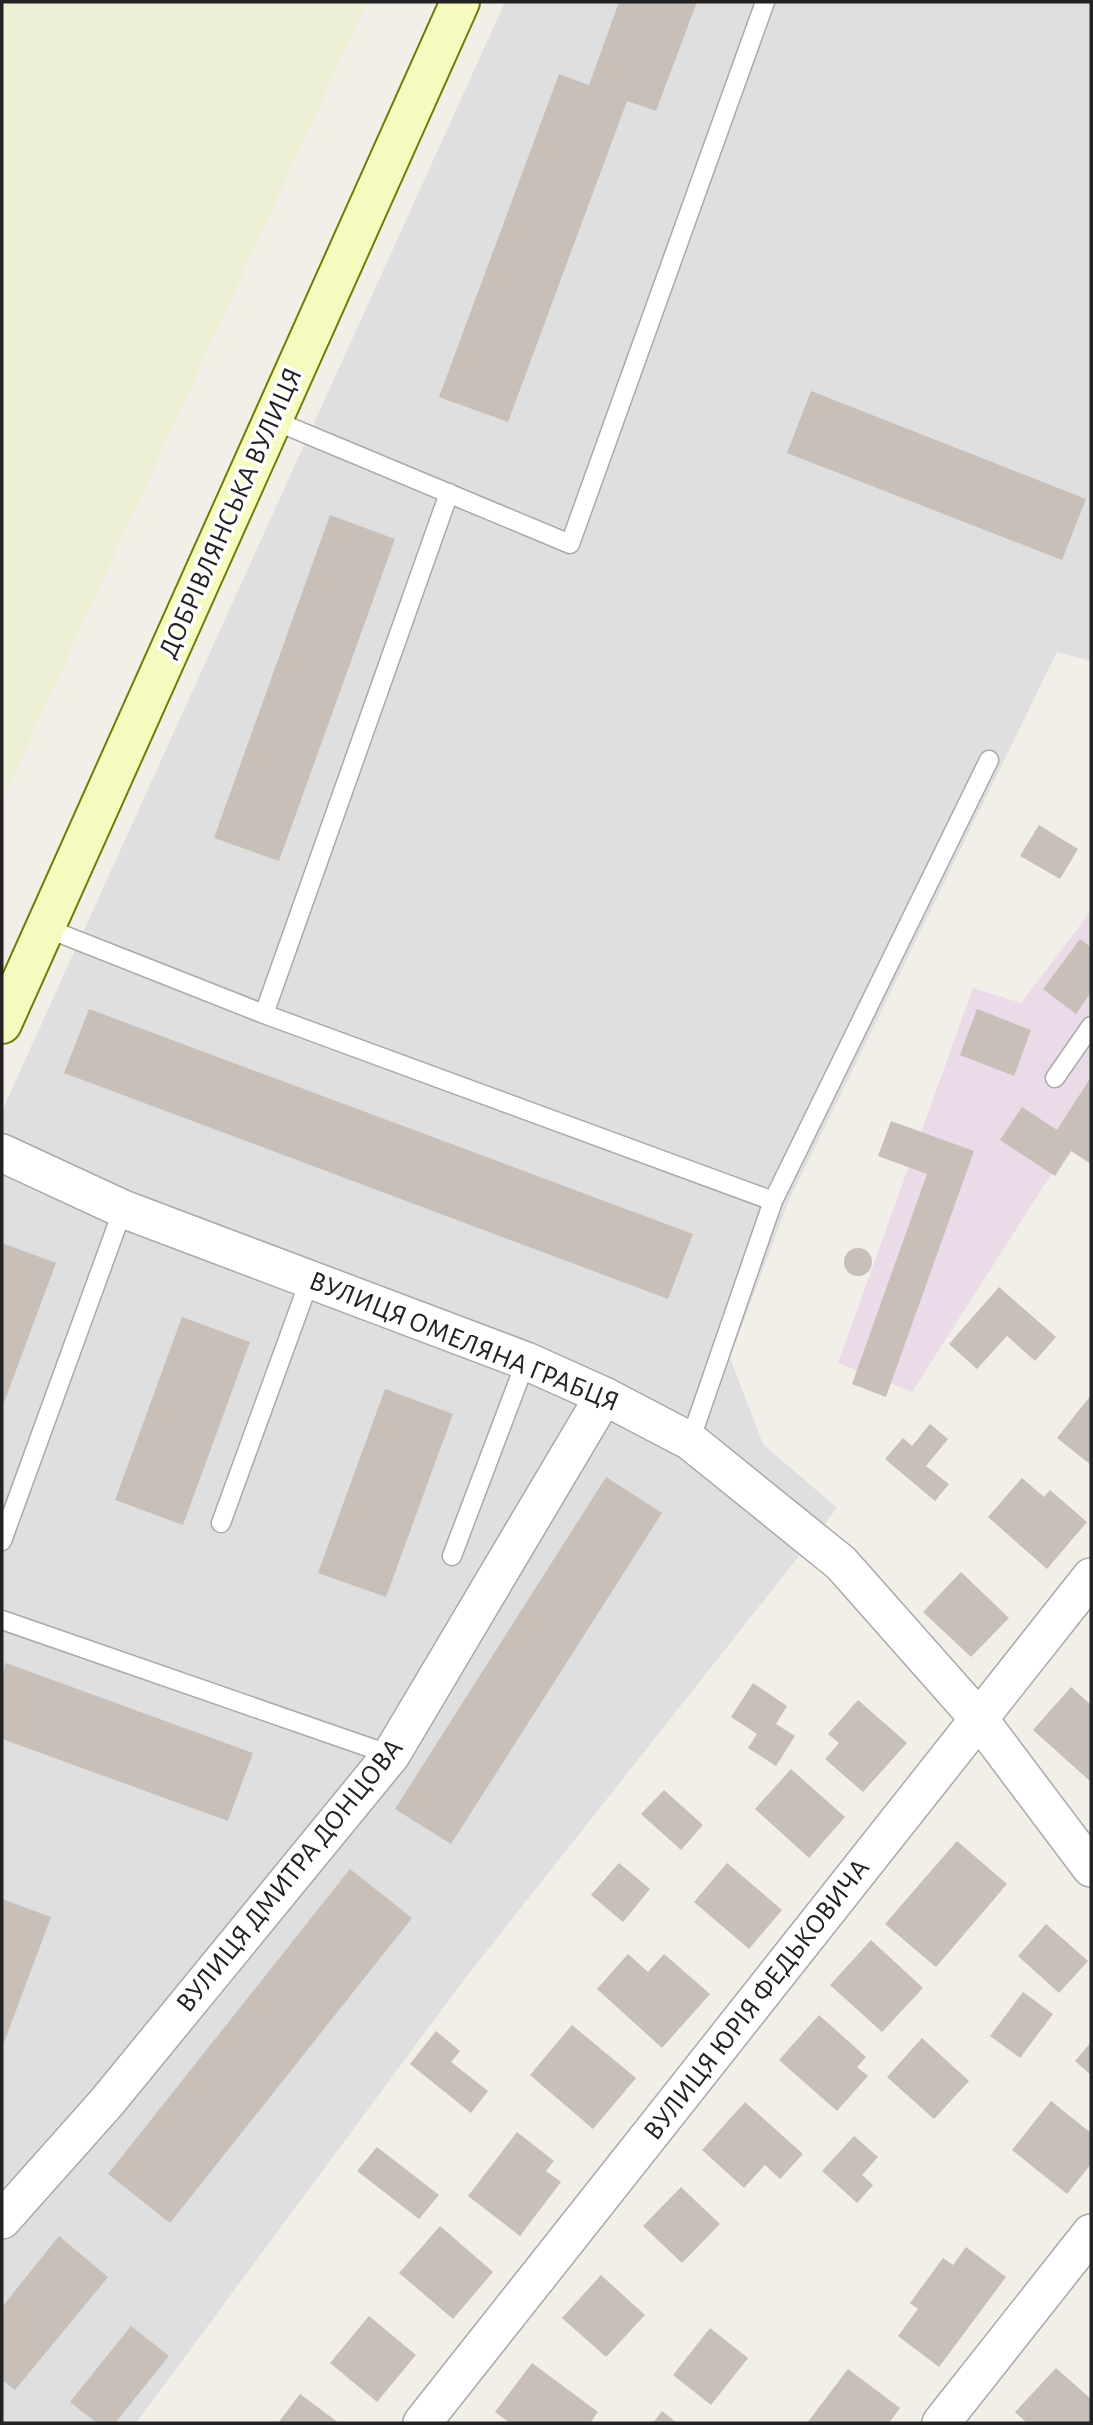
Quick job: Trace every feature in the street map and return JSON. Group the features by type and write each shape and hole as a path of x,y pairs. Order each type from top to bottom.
{"street":[{"name":"ДОБРІВЛЯНСЬКА ВУЛИЦЯ","path":"2,1024 460,2"},
{"name":"ВУЛИЦЯ ОМЕЛЯНА ГРАБЦЯ","path":"2,1153 123,1209 526,1361 604,1396 691,1441 841,1563 979,1719 1091,1868"},
{"name":"ВУЛИЦЯ ДМИТРА ДОНЦОВА","path":"2,2220 107,2102 391,1755 604,1396"},
{"name":"ВУЛИЦЯ ЮРІЯ ФЕДЬКОВИЧА","path":"422,2423 1091,1577"},
{"path":"941,2423 1091,2233"}],"lane":[{"path":"273,420 570,544 765,2"},
{"path":"264,1014 449,493"},
{"path":"691,1441 773,1201 989,760"},
{"path":"46,928 264,1014 773,1201"},
{"path":"1055,1078 1091,1026"},
{"path":"2,1541 123,1209"},
{"path":"221,1523 310,1279"},
{"path":"452,1556 526,1361"},
{"path":"2,1620 391,1755"}],"shaded area":[{"path":"505,2 1091,2 1091,661 1057,652 789,1200 730,1358 763,1444 837,1508 463,1981 136,2423 2,2423 2,1111"},
{"path":"1091,911 1091,1125 1061,1159 912,1392 838,1363 973,988 1021,1003"}],"green space":[{"path":"2,2 367,2 2,801"}],"building":[{"path":"619,2 697,2 656,111 627,101 508,422 439,397 559,74 589,85"},
{"path":"811,391 1086,499 1062,560 787,453"},
{"path":"330,515 395,539 279,861 214,838"},
{"path":"1039,825 1078,849 1060,879 1020,856"},
{"path":"1080,939 1091,947 1091,992 1076,1014 1043,989"},
{"path":"89,1009 693,1234 668,1299 64,1073"},
{"path":"977,1009 1031,1030 1014,1076 960,1055"},
{"path":"1091,1077 1091,1164 1071,1151 1055,1176 1000,1140 1022,1107 1057,1130"},
{"path":"891,1121 974,1151 886,1397 852,1384 927,1174 878,1156"},
{"path":"2,1243 56,1263 2,1408"},
{"path":"858,1248 868,1252 872,1262 868,1272 858,1276 848,1272 844,1262 848,1252"},
{"path":"999,1287 1056,1337 1035,1361 1007,1336 977,1369 949,1344"},
{"path":"182,1317 250,1342 183,1525 115,1500"},
{"path":"385,1389 453,1414 386,1597 318,1573"},
{"path":"1091,1395 1091,1465 1057,1438"},
{"path":"930,1424 948,1439 926,1466 949,1484 935,1501 885,1459 903,1438 912,1446"},
{"path":"606,1477 662,1513 451,1844 395,1809"},
{"path":"1022,1478 1044,1497 1050,1490 1087,1522 1047,1569 988,1517"},
{"path":"961,1572 1009,1618 971,1657 923,1612"},
{"path":"6,1663 253,1753 228,1821 2,1739 2,1675"},
{"path":"753,1683 787,1706 776,1724 795,1736 776,1766 748,1748 757,1734 731,1717"},
{"path":"1071,1687 1091,1705 1091,1782 1033,1730"},
{"path":"858,1700 907,1743 863,1792 825,1759 839,1743 828,1734"},
{"path":"791,1769 845,1817 809,1858 755,1809"},
{"path":"664,1790 703,1825 681,1850 641,1814"},
{"path":"957,1841 1007,1884 936,1967 885,1924"},
{"path":"619,1863 650,1889 623,1922 591,1895"},
{"path":"727,1863 782,1910 749,1949 694,1902"},
{"path":"350,1869 412,1918 170,2223 108,2174"},
{"path":"2,1899 51,1917 2,2048"},
{"path":"1046,1924 1088,1961 1059,1993 1018,1956"},
{"path":"871,1940 923,1988 882,2032 830,1985"},
{"path":"628,1954 648,1972 664,1954 710,1994 662,2048 597,1989"},
{"path":"1023,1992 1053,2014 1020,2058 990,2036"},
{"path":"819,2015 866,2057 857,2067 868,2076 837,2111 779,2060"},
{"path":"572,2025 636,2078 593,2129 530,2075"},
{"path":"436,2031 460,2051 451,2062 488,2091 471,2113 410,2064"},
{"path":"922,2038 969,2081 934,2119 887,2077"},
{"path":"1091,2042 1091,2075 1075,2061"},
{"path":"1051,2101 1091,2133 1091,2164 1067,2194 1012,2150"},
{"path":"745,2102 803,2154 780,2179 765,2165 744,2188 702,2150"},
{"path":"517,2132 554,2161 546,2171 561,2182 520,2236 468,2196"},
{"path":"854,2136 878,2157 862,2175 873,2185 857,2203 822,2171"},
{"path":"377,2147 439,2195 419,2219 357,2171"},
{"path":"681,2187 720,2224 682,2263 643,2226"},
{"path":"440,2226 493,2272 453,2319 399,2273"},
{"path":"59,2236 108,2277 15,2390 2,2380 2,2307"},
{"path":"966,2247 1006,2277 939,2367 898,2336 918,2309 910,2303 943,2258 953,2265"},
{"path":"601,2275 645,2315 606,2357 562,2318"},
{"path":"369,2316 416,2355 377,2402 330,2363"},
{"path":"131,2326 169,2356 115,2423 97,2423 70,2402"},
{"path":"710,2328 748,2358 711,2405 673,2375"},
{"path":"532,2363 598,2412 590,2423 510,2423 495,2412"},
{"path":"1056,2368 1091,2399 1091,2423 1027,2423 1015,2412"},
{"path":"848,2369 900,2408 889,2423 807,2423"},
{"path":"300,2394 339,2423 278,2423"},
{"path":"662,2411 677,2423 653,2423"}]}
